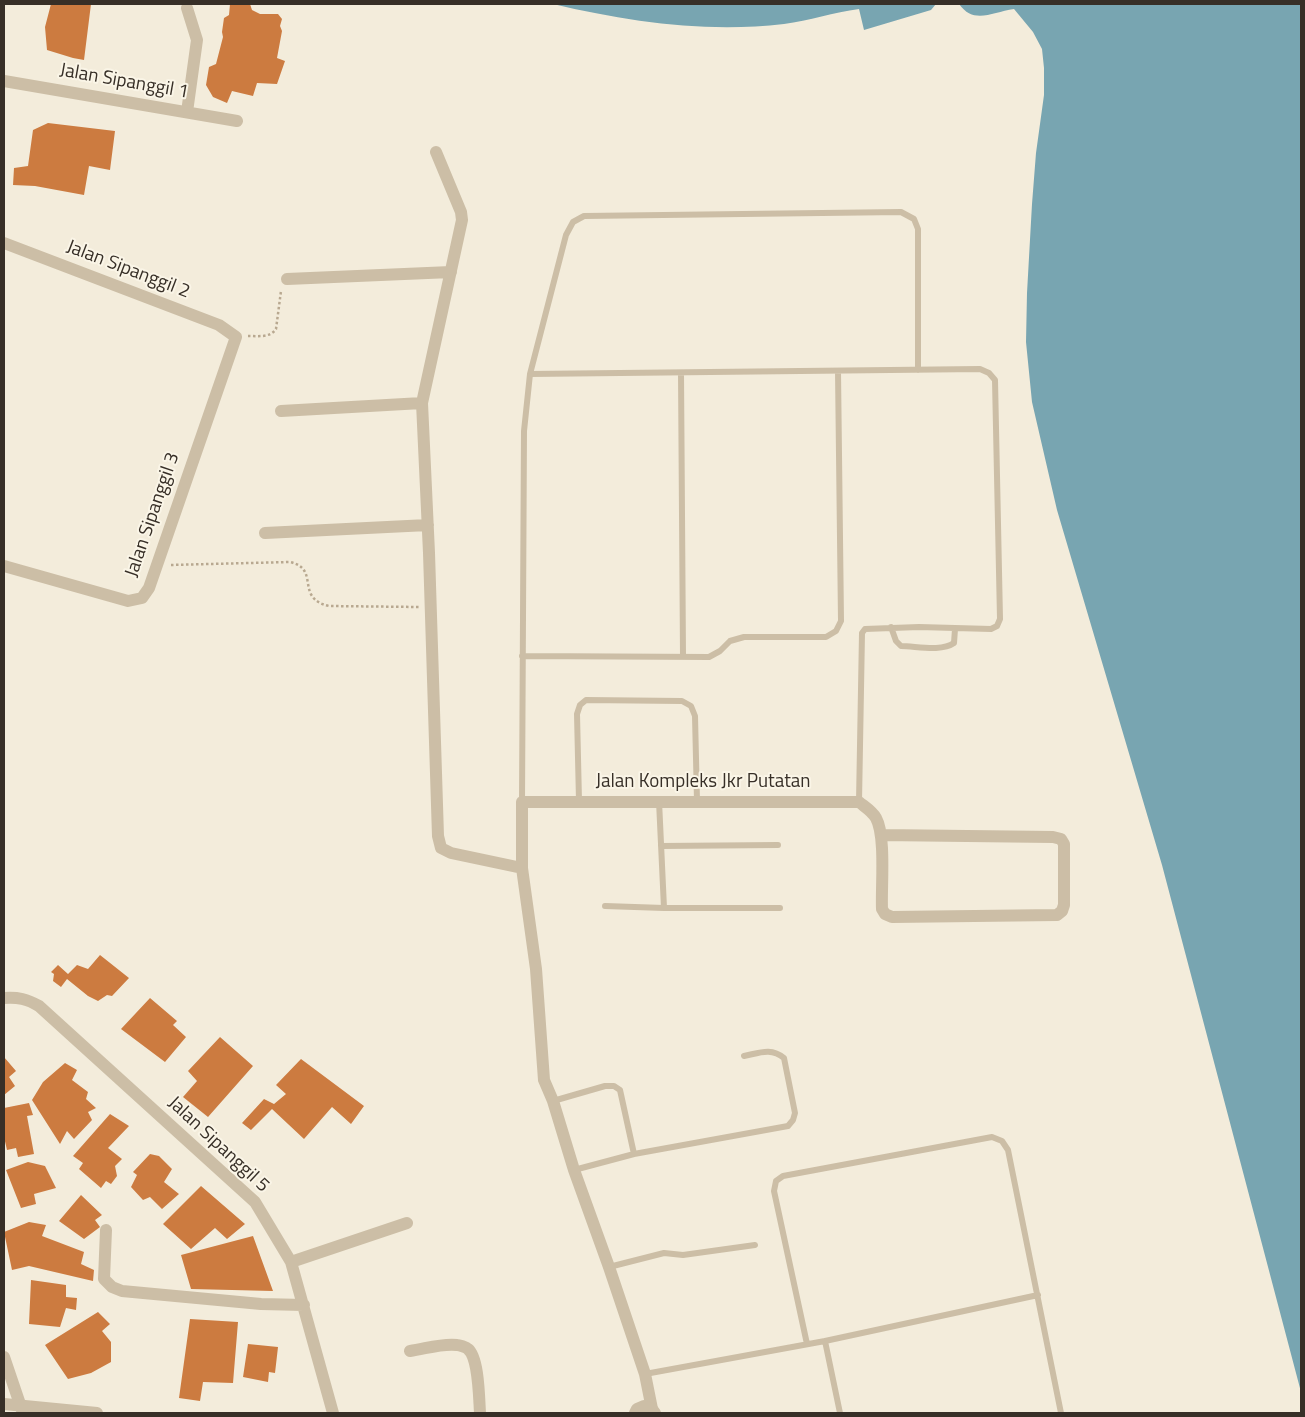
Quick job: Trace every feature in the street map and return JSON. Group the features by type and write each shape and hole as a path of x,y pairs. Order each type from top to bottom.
{"street":[{"path":"187,8 197,40 187,112"},
{"name":"Jalan Sipanggil 1","path":"4,81 237,121"},
{"path":"436,152 461,212 462,220 422,403 438,836 441,848 451,853 522,868"},
{"name":"Jalan Sipanggil 2","path":"4,243 219,325 236,337"},
{"path":"287,279 451,272"},
{"name":"Jalan Sipanggil 3","path":"4,566 128,601 142,598 149,588 236,337"},
{"path":"281,412 422,403"},
{"path":"265,533 428,525"},
{"path":"522,802 522,868 536,968 544,1080 553,1101 574,1170 645,1374 653,1411"},
{"name":"Jalan Kompleks Jkr Putatan","path":"522,802 859,802"},
{"path":"859,802 876,819 881,835 882,909 885,914 892,916 1057,915 1062,911 1064,905 1064,844 1061,839 1053,836 881,835"},
{"name":"Jalan Sipanggil 5","path":"4,998 17,997 29,1000 39,1006 255,1202 291,1262 333,1413"},
{"path":"291,1262 407,1222"},
{"path":"106,1230 104,1279 112,1287 122,1291 225,1301 304,1305"},
{"path":"410,1351 446,1345 468,1348 474,1357 476,1367 480,1413"},
{"path":"4,1357 22,1409"},
{"path":"637,1411 644,1386 645,1374"},
{"path":"4,1404 22,1409 97,1413"},
{"path":"623,1413 637,1411 644,1406 653,1411"}],"lane":[{"path":"522,802 524,431 530,374 566,235 573,222 584,216 901,212 914,219 918,229 918,370"},
{"path":"530,374 980,369 989,373 995,380 1000,619 997,626 991,629 891,627 866,629 862,633 860,640 859,802"},
{"path":"522,656 709,657 720,651 730,641 744,637 826,637 836,631 841,621 838,371"},
{"path":"681,373 682,656"},
{"path":"891,627 896,641 901,646 948,647 954,643 955,628"},
{"path":"579,801 577,714 580,705 586,700 682,701 691,706 695,716 697,801"},
{"path":"659,801 664,908"},
{"path":"661,846 778,845"},
{"path":"605,906 780,908"},
{"path":"574,1170 634,1154 788,1126 793,1120 795,1113 784,1058 778,1052 770,1051 744,1056"},
{"path":"553,1101 604,1086 614,1086 620,1090 634,1154"},
{"path":"807,1344 774,1191 776,1181 783,1176 992,1137 1002,1141 1008,1150 1061,1413"},
{"path":"609,1267 664,1252 683,1255 755,1245"},
{"path":"645,1374 824,1341 1038,1295"},
{"path":"824,1341 840,1413"}],"path":[{"path":"236,337 270,335 274,333 283,283 287,279"},
{"path":"156,566 290,562 303,568 306,573 310,595 315,601 322,604 329,606 430,608"}],"water":[{"path":"553,4 936,4 931,10 864,30 859,9 784,24 726,27 639,21"},
{"path":"959,4 1301,4 1301,1392 1162,865 1057,510 1032,402 1026,342 1027,293 1036,153 1044,95 1042,49 1033,32 1014,9 977,16 965,10"}],"building":[{"path":"51,4 91,4 84,60 47,50 45,27"},
{"path":"230,4 250,4 252,10 260,14 278,14 282,19 280,26 282,31 277,58 285,61 277,84 257,83 253,96 232,91 227,103 213,97 206,85 209,67 216,64 223,37 224,18 229,15"},
{"path":"48,123 115,131 110,170 89,166 84,195 35,186 13,185 14,168 28,166 33,130"},
{"path":"100,955 129,978 112,996 107,995 98,1001 88,996 67,979 61,987 53,981 54,974 51,972 58,965 68,974 77,965 88,969"},
{"path":"150,998 177,1021 173,1025 186,1037 165,1062 121,1029"},
{"path":"220,1037 253,1066 208,1117 183,1097 197,1081 188,1071"},
{"path":"4,1057 16,1071 9,1077 15,1086 4,1095"},
{"path":"301,1059 364,1106 351,1124 332,1107 304,1139 272,1109 251,1130 242,1123 264,1099 274,1104 286,1094 276,1085"},
{"path":"65,1063 77,1070 72,1080 88,1092 86,1099 96,1108 88,1112 92,1120 74,1139 67,1131 60,1144 32,1100 43,1082"},
{"path":"29,1103 33,1115 27,1116 34,1154 18,1157 16,1148 7,1150 4,1137 4,1108"},
{"path":"110,1114 129,1126 108,1148 122,1159 115,1166 117,1176 111,1184 106,1181 101,1188 79,1169 83,1163 73,1156"},
{"path":"150,1154 159,1156 172,1169 164,1182 179,1194 162,1209 150,1197 143,1200 131,1187 137,1175 133,1172"},
{"path":"28,1162 45,1166 56,1188 34,1194 36,1204 21,1208 6,1170"},
{"path":"201,1186 245,1224 227,1239 215,1228 191,1249 163,1224"},
{"path":"81,1195 102,1215 95,1220 100,1227 84,1239 59,1221"},
{"path":"29,1222 46,1225 42,1236 84,1252 81,1264 94,1270 93,1281 29,1266 12,1270 4,1232"},
{"path":"253,1236 273,1291 191,1289 181,1255"},
{"path":"31,1280 66,1285 66,1297 77,1298 76,1310 66,1308 60,1327 29,1324"},
{"path":"98,1312 110,1324 102,1331 111,1342 111,1362 91,1373 68,1379 45,1345"},
{"path":"190,1319 238,1322 233,1383 203,1382 200,1401 179,1398"},
{"path":"248,1344 278,1347 275,1373 269,1372 268,1382 243,1377"}]}
